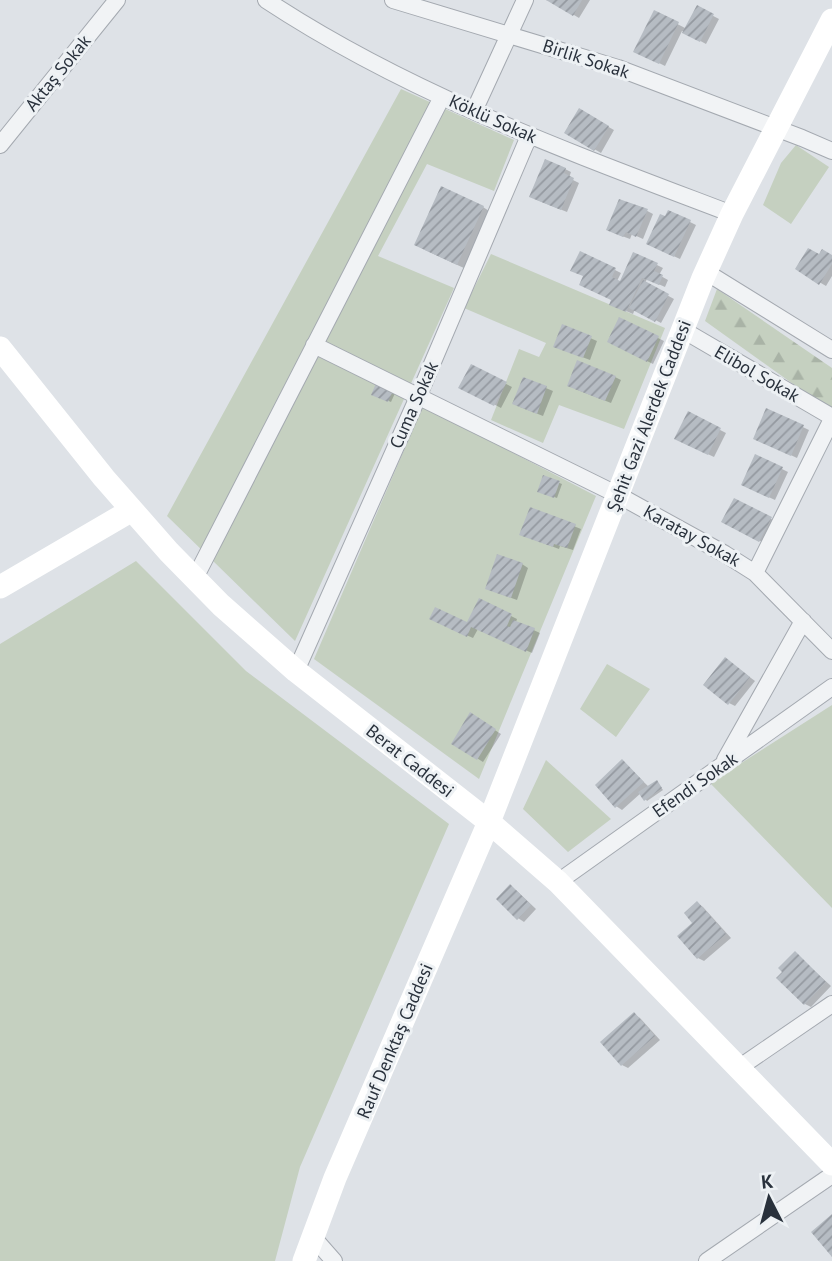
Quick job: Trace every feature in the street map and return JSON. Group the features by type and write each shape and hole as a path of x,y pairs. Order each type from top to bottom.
{"street":[{"name":"Aktaş Sokak","path":"0,145 117,0"},
{"name":"Köklü Sokak","path":"266,0 360,57 442,97 528,136 732,214"},
{"name":"Birlik Sokak","path":"393,0 618,68 832,151"},
{"path":"474,111 525,0"},
{"name":"Şehit Gazi Alerdek Caddesi","path":"489,822 706,272 732,214 832,20"},
{"path":"195,578 442,97"},
{"name":"Cuma Sokak","path":"296,671 418,397 528,136"},
{"path":"706,272 832,350"},
{"name":"Elibol Sokak","path":"682,330 832,418"},
{"name":"Karatay Sokak","path":"314,345 618,495 725,554 755,573 832,651"},
{"name":"Berat Caddesi","path":"0,348 132,510 221,605 296,671 489,822 558,882 832,1164"},
{"path":"755,573 832,418"},
{"path":"0,587 132,510"},
{"path":"722,765 803,621"},
{"name":"Efendi Sokak","path":"558,882 832,687"},
{"name":"Rauf Denktaş Caddesi","path":"303,1261 489,822"},
{"path":"740,1067 832,1004"},
{"path":"707,1261 832,1175"},
{"path":"312,1236 334,1261"}],"green space":[{"path":"401,89 514,140 494,191 427,164 378,256 454,288 295,641 167,516"},
{"path":"796,145 829,167 791,224 763,205 781,163"},
{"path":"491,254 665,328 624,429 559,405 543,443 491,420 519,349 539,357 546,343 464,308"},
{"path":"717,289 832,368 832,412 705,321"},
{"path":"423,406 596,496 479,779 314,659"},
{"path":"136,561 246,671 449,824 300,1167 275,1261 0,1261 0,644"},
{"path":"607,664 650,689 616,737 580,709"},
{"path":"832,705 832,908 710,783"},
{"path":"546,760 611,819 568,852 523,809"}],"building":[{"path":"546,0 582,0 573,16"},
{"path":"697,5 714,14 700,42 682,33"},
{"path":"654,10 679,22 659,64 633,52"},
{"path":"579,108 609,126 594,151 564,133"},
{"path":"545,159 566,168 564,173 574,178 561,210 529,197"},
{"path":"441,186 484,206 457,265 414,245"},
{"path":"619,199 648,209 636,237 626,232 623,237 606,230"},
{"path":"668,210 691,220 674,257 646,244 660,214 665,216"},
{"path":"808,248 819,254 822,249 832,255 832,264 819,285 795,269"},
{"path":"580,251 616,268 612,277 620,281 633,252 658,263 654,271 663,275 659,285 642,278 626,312 609,305 611,300 579,285 583,276 570,271"},
{"path":"643,280 669,294 655,322 629,308"},
{"path":"619,317 659,336 647,362 607,342"},
{"path":"562,324 592,336 583,358 553,347"},
{"path":"577,360 616,376 605,401 567,386"},
{"path":"471,364 507,382 494,406 458,388"},
{"path":"523,377 547,386 537,414 512,404"},
{"path":"377,381 394,389 388,402 371,395"},
{"path":"766,408 804,425 791,456 753,439"},
{"path":"688,411 721,428 708,455 674,439"},
{"path":"755,454 783,467 769,498 741,485"},
{"path":"543,475 560,481 554,498 537,492"},
{"path":"734,498 772,517 759,542 721,522"},
{"path":"530,507 576,524 567,548 554,544 553,547 519,535"},
{"path":"497,554 523,563 511,598 485,589"},
{"path":"479,598 512,614 507,626 510,627 513,620 535,628 526,652 471,627 467,637 429,619 435,607 467,622"},
{"path":"725,657 750,677 728,705 703,685"},
{"path":"470,712 496,729 477,760 451,744"},
{"path":"622,759 644,782 615,808 595,785"},
{"path":"657,780 662,788 644,801 638,792"},
{"path":"510,884 531,905 517,920 496,899"},
{"path":"697,901 726,934 697,959 677,936 692,923 684,913"},
{"path":"795,951 826,982 804,1005 776,978 782,972 778,968"},
{"path":"634,1012 655,1036 621,1066 600,1042"},
{"path":"832,1214 832,1257 811,1232"}]}
